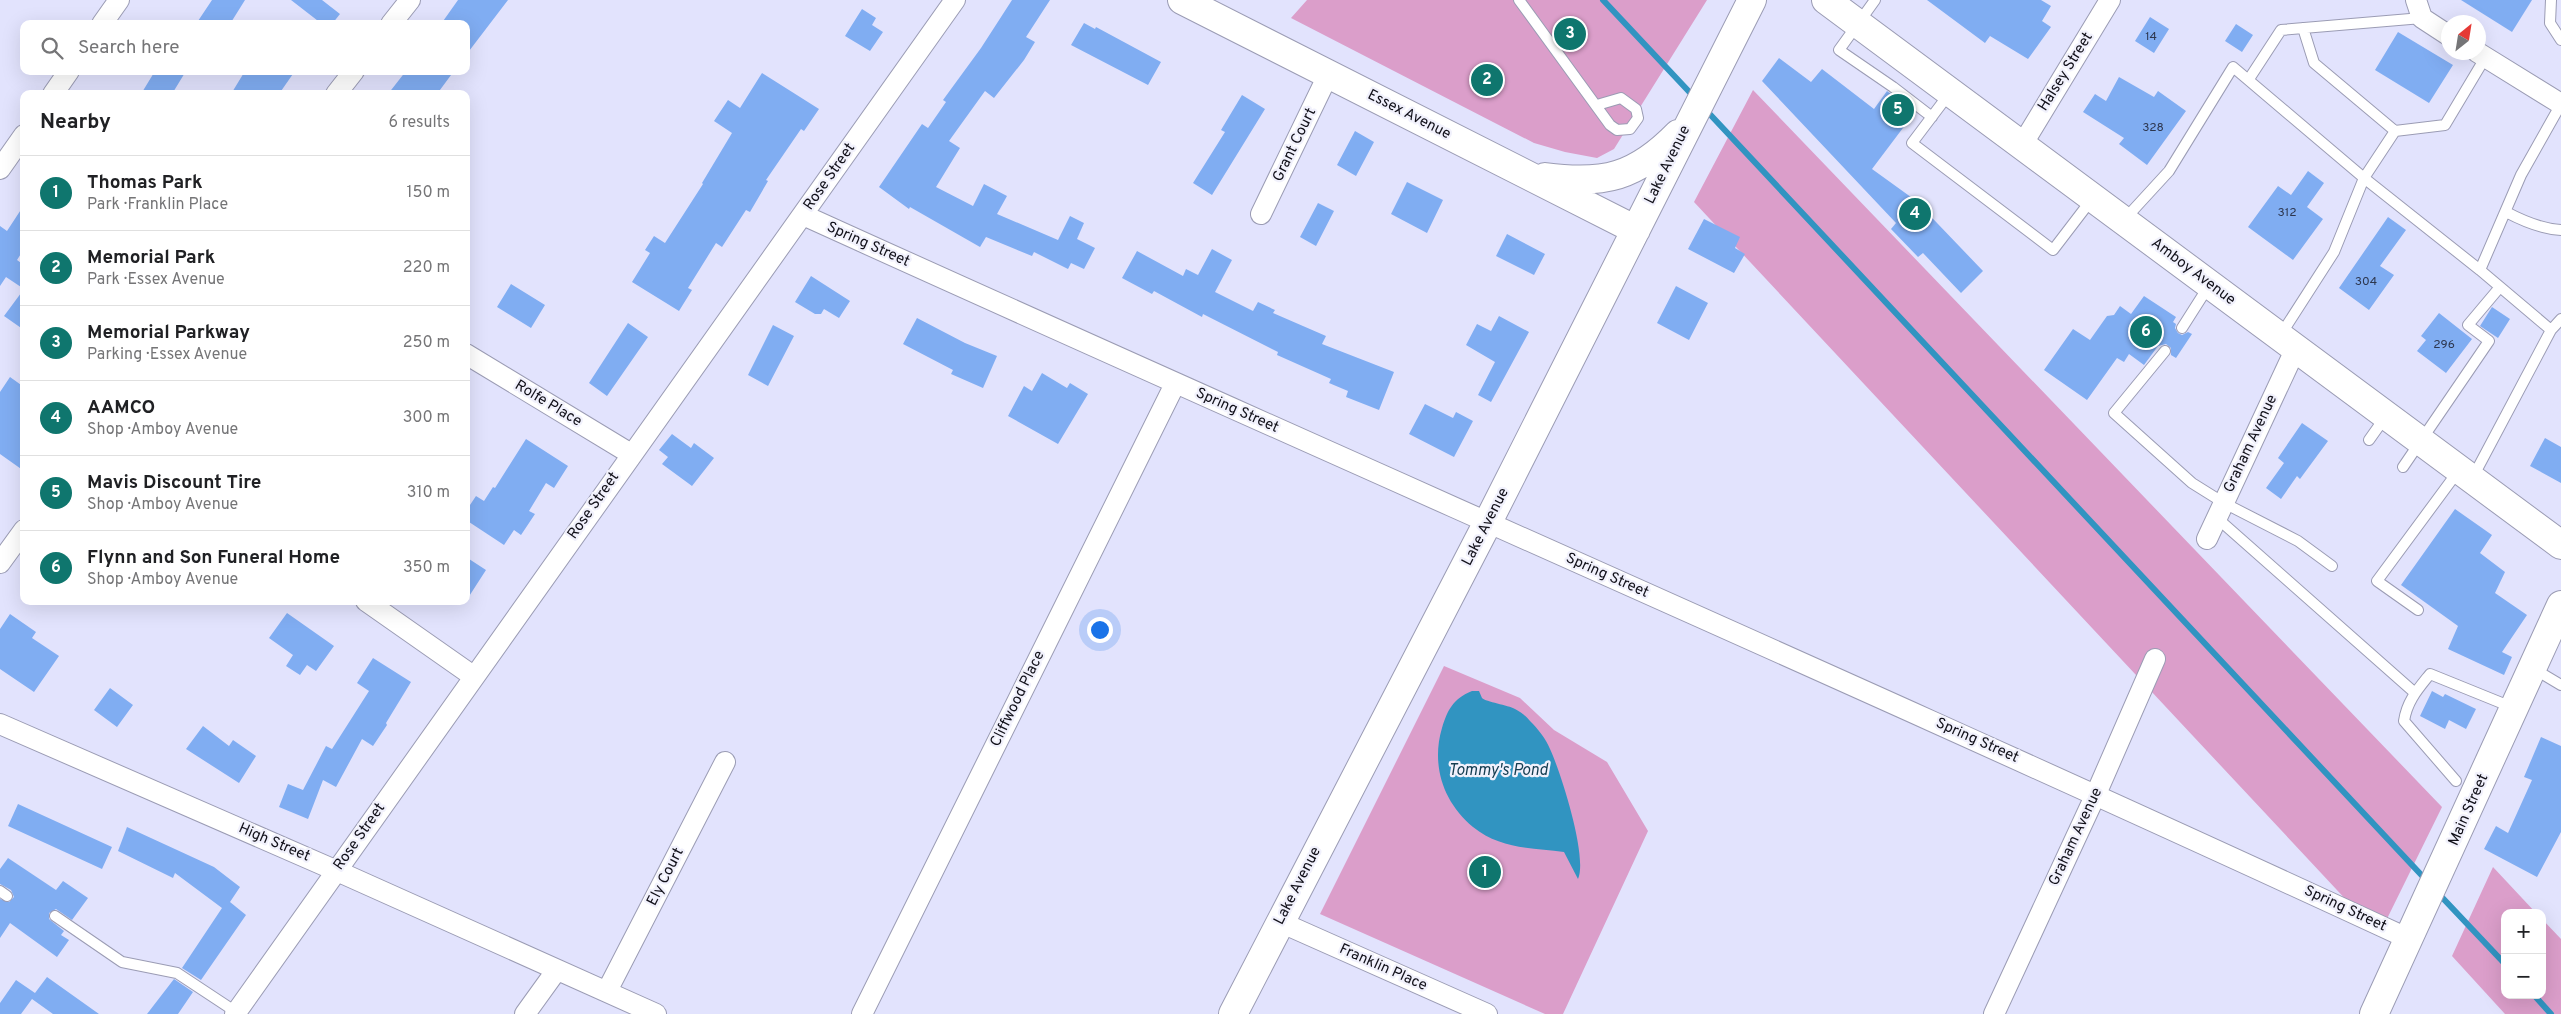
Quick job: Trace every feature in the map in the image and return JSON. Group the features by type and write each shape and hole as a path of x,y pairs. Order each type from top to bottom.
{"street":[{"path":"105,20 119,0"},
{"path":"394,20 410,0"},
{"name":"Rose Street","path":"235,1013 631,454 956,0"},
{"name":"Essex Avenue","path":"1182,0 1636,230"},
{"name":"Lake Avenue","path":"1233,1014 1488,522 1752,0"},
{"name":"Amboy Avenue","path":"1826,0 2561,545"},
{"name":"Halsey Street","path":"2022,145 2110,0"},
{"path":"2419,9 2441,29"},
{"path":"2486,58 2561,104"},
{"path":"56,90 66,75"},
{"path":"339,90 351,75"},
{"name":"Grant Court","path":"1261,214 1328,75"},
{"path":"1527,174 1573,181 1596,181 1618,175 1644,163 1670,142 1689,122"},
{"path":"0,169 20,141"},
{"name":"Spring Street","path":"803,215 1175,384 2096,794 2414,930"},
{"name":"Graham Avenue","path":"2207,539 2221,511 2288,342"},
{"name":"Rolfe Place","path":"470,356 631,454"},
{"name":"Cliffwood Place","path":"862,1014 1175,384"},
{"path":"0,563 20,536"},
{"path":"372,605 473,676"},
{"name":"Main Street","path":"2374,1014 2561,605"},
{"name":"Graham Avenue","path":"1994,1014 2096,794 2155,659"},
{"name":"High Street","path":"0,724 337,870 556,971 656,1014"},
{"name":"Ely Court","path":"606,991 725,762"},
{"name":"Franklin Place","path":"1280,922 1486,1014"},
{"path":"525,1014 556,971"}],"lane":[{"path":"1519,0 1596,105"},
{"path":"1875,0 1839,50 1893,87 1932,117"},
{"path":"2551,0 2550,23 2561,40"},
{"path":"2249,79 2281,30 2419,9"},
{"path":"2303,28 2314,63 2396,131 2445,125 2478,60"},
{"path":"2124,220 2169,171 2233,67 2364,178 2480,270 2551,330"},
{"path":"1950,92 1912,143 2053,250 2093,198"},
{"path":"2480,270 2521,176 2561,104"},
{"path":"2288,342 2334,252 2364,178 2396,131"},
{"path":"2506,212 2533,224 2549,229 2561,230"},
{"path":"2182,328 2210,284"},
{"path":"2403,467 2422,442 2488,341 2468,325 2500,287"},
{"path":"2418,610 2378,581 2466,474 2551,330 2561,319"},
{"path":"2165,351 2114,412 2415,693"},
{"path":"2369,440 2386,415"},
{"path":"2221,511 2298,541 2332,566"},
{"path":"2532,668 2561,685"},
{"path":"2456,781 2404,721 2406,707 2430,674 2515,708"},
{"path":"55,916 122,962 177,974 235,1013"}],"shaded area":[{"path":"1307,0 1707,0 1614,149 1597,158 1565,152 1534,143 1291,18"},
{"path":"1753,90 2442,807 2379,935 1694,202"},
{"path":"1444,666 1520,698 1554,730 1607,762 1648,831 1563,1014 1545,1014 1320,914"},
{"path":"2493,867 2532,909 2501,909 2501,999 2546,999 2546,923 2561,939 2561,1014 2505,1014 2452,956"}],"water":[{"name":"Tommy's Pond","path":"1472,691 1479,691 1482,698 1521,713 1542,734 1555,761 1572,815 1579,853 1580,868 1578,879 1564,852 1528,848 1494,840 1473,827 1454,806 1447,794 1442,782 1438,756 1442,728 1452,705 1460,697"}],"building":[{"path":"212,0 245,0 232,20 199,20"},
{"path":"291,0 322,0 340,14 335,20 317,20"},
{"path":"458,0 508,0 470,50 470,20 444,20"},
{"path":"1012,0 1050,0 1026,37 1035,42 1024,60 994,98 985,91 949,141 960,148 936,187 973,206 984,184 1007,196 997,214 1058,240 1070,216 1084,223 1077,239 1095,248 1084,269 1071,263 1068,269 1034,252 1032,256 986,237 980,247 910,207 909,209 879,187 922,124 928,128 946,102 943,100 981,48"},
{"path":"1927,0 2041,0 2051,6 2042,21 2051,27 2028,59 1990,36 1985,43"},
{"path":"2461,0 2532,0 2512,32"},
{"path":"862,9 876,18 872,25 883,32 870,51 845,36"},
{"path":"2150,17 2169,29 2154,53 2135,41"},
{"path":"1084,23 1095,29 1096,27 1161,62 1148,85 1071,45"},
{"path":"2236,24 2253,35 2242,52 2225,41"},
{"path":"2398,32 2441,58 2441,60 2453,65 2429,103 2375,70"},
{"path":"1779,58 1811,82 1822,69 1874,109 1887,91 1915,112 1872,169 1915,200 1983,271 1961,293 1923,253 1918,257 1891,229 1896,223 1762,81"},
{"path":"762,73 819,109 804,131 801,129 766,180 768,181 750,212 746,210 722,247 716,243 688,288 692,290 679,311 632,282 650,253 645,250 654,236 665,243 703,184 732,133 714,121 728,100 740,108"},
{"path":"153,75 184,75 174,90 143,90"},
{"path":"243,75 292,75 282,90 233,90"},
{"path":"403,75 451,75 440,90 391,90"},
{"path":"2119,77 2154,97 2158,91 2186,111 2147,165 2119,144 2124,138 2083,112 2095,94 2106,101"},
{"path":"1242,95 1265,109 1212,195 1193,183 1225,132 1221,130"},
{"path":"1355,131 1374,142 1356,176 1337,165"},
{"path":"2308,171 2324,183 2307,207 2323,219 2293,260 2248,227 2278,186 2291,195"},
{"path":"1407,182 1443,200 1427,233 1391,214"},
{"path":"1318,203 1334,211 1316,246 1300,237"},
{"path":"20,211 20,255 17,260 20,262 20,286 6,277 0,286 0,226 7,231"},
{"path":"2388,217 2406,230 2380,266 2394,275 2369,310 2339,288"},
{"path":"1704,219 1740,237 1735,248 1745,254 1734,273 1688,249"},
{"path":"1507,234 1545,254 1534,275 1496,256"},
{"path":"1212,249 1232,260 1215,292 1253,311 1258,302 1275,310 1273,313 1326,336 1322,344 1394,372 1379,410 1346,397 1348,391 1329,383 1331,379 1277,355 1278,352 1203,314 1202,317 1154,291 1152,294 1122,278 1137,251 1183,276 1186,269 1198,275"},
{"path":"811,276 850,301 839,318 824,309 821,314 815,314 795,302"},
{"path":"511,284 545,305 531,328 497,307"},
{"path":"1676,286 1708,303 1689,340 1657,323"},
{"path":"20,294 20,327 4,316"},
{"path":"2144,296 2176,317 2173,322 2176,324 2175,328 2178,333 2182,335 2188,332 2192,334 2176,358 2171,355 2171,348 2166,344 2158,346 2144,365 2129,354 2124,362 2117,358 2087,400 2044,370 2073,329 2090,340 2107,316 2114,315 2120,306 2131,314"},
{"path":"2492,307 2510,319 2498,338 2480,326"},
{"path":"2439,313 2472,339 2446,373 2417,351 2426,340 2421,336"},
{"path":"1499,316 1529,332 1491,402 1478,395 1495,362 1466,345 1477,324 1491,331"},
{"path":"917,318 965,343 997,356 983,388 951,374 953,370 903,344"},
{"path":"628,323 648,337 607,396 589,383"},
{"path":"773,325 794,336 768,386 748,375"},
{"path":"1042,373 1067,388 1070,383 1088,394 1058,444 1008,416 1024,386 1032,391"},
{"path":"10,377 20,384 20,468 0,454 0,392"},
{"path":"1425,404 1453,418 1456,412 1473,421 1454,457 1409,434"},
{"path":"2302,423 2328,441 2300,479 2297,476 2281,499 2266,488 2284,463 2278,458"},
{"path":"672,434 691,448 694,443 714,458 692,486 662,464 668,457 659,450"},
{"path":"2545,438 2561,447 2561,483 2530,466"},
{"path":"526,439 568,466 554,488 546,483 529,511 535,514 521,535 514,530 504,545 470,523 470,505 476,496 484,501 493,487 495,488"},
{"path":"2455,509 2492,535 2480,553 2505,572 2495,593 2527,615 2502,652 2512,657 2504,675 2448,649 2458,626 2401,585"},
{"path":"470,560 486,570 470,595"},
{"path":"287,613 334,646 316,671 307,665 300,675 286,666 293,655 269,638"},
{"path":"10,614 36,632 32,638 59,656 34,692 0,669 0,629"},
{"path":"373,658 411,682 386,723 387,725 373,746 362,739 336,787 323,780 308,819 279,807 288,784 303,790 326,746 332,749 369,691 357,683"},
{"path":"110,688 133,705 117,727 94,710"},
{"path":"2432,691 2443,697 2445,694 2476,709 2466,729 2449,720 2445,729 2420,716"},
{"path":"203,726 229,746 233,740 256,756 239,783 186,749"},
{"path":"2541,737 2561,746 2561,832 2537,877 2484,849 2496,826 2508,833 2532,780 2524,777"},
{"path":"18,804 112,847 102,869 8,826"},
{"path":"127,827 214,867 240,887 230,902 246,915 201,980 182,968 222,908 175,873 173,878 118,851"},
{"path":"8,858 56,890 63,881 88,898 72,920 56,909 49,913 49,919 64,931 61,935 69,940 57,957 10,923 0,938 0,899 9,902 14,897 11,890 0,884 0,869"},
{"path":"47,977 99,1014 53,1014 32,999 21,1014 0,1014 0,1003 16,980 35,993"},
{"path":"174,979 193,992 178,1014 147,1014"}],"waterway":[{"path":"1603,0 1695,98"},
{"path":"1705,109 2427,881"},
{"path":"2437,892 2501,960"},
{"path":"2538,999 2551,1014"}],"place":[{"name":"Memorial Parkway","path":"1570,34"},
{"name":"Memorial Park","path":"1487,80"},
{"name":"Mavis Discount Tire","path":"1898,110"},
{"name":"AAMCO","path":"1915,214"},
{"name":"Flynn and Son Funeral Home","path":"2146,332"},
{"name":"Thomas Park","path":"1485,872"}]}
